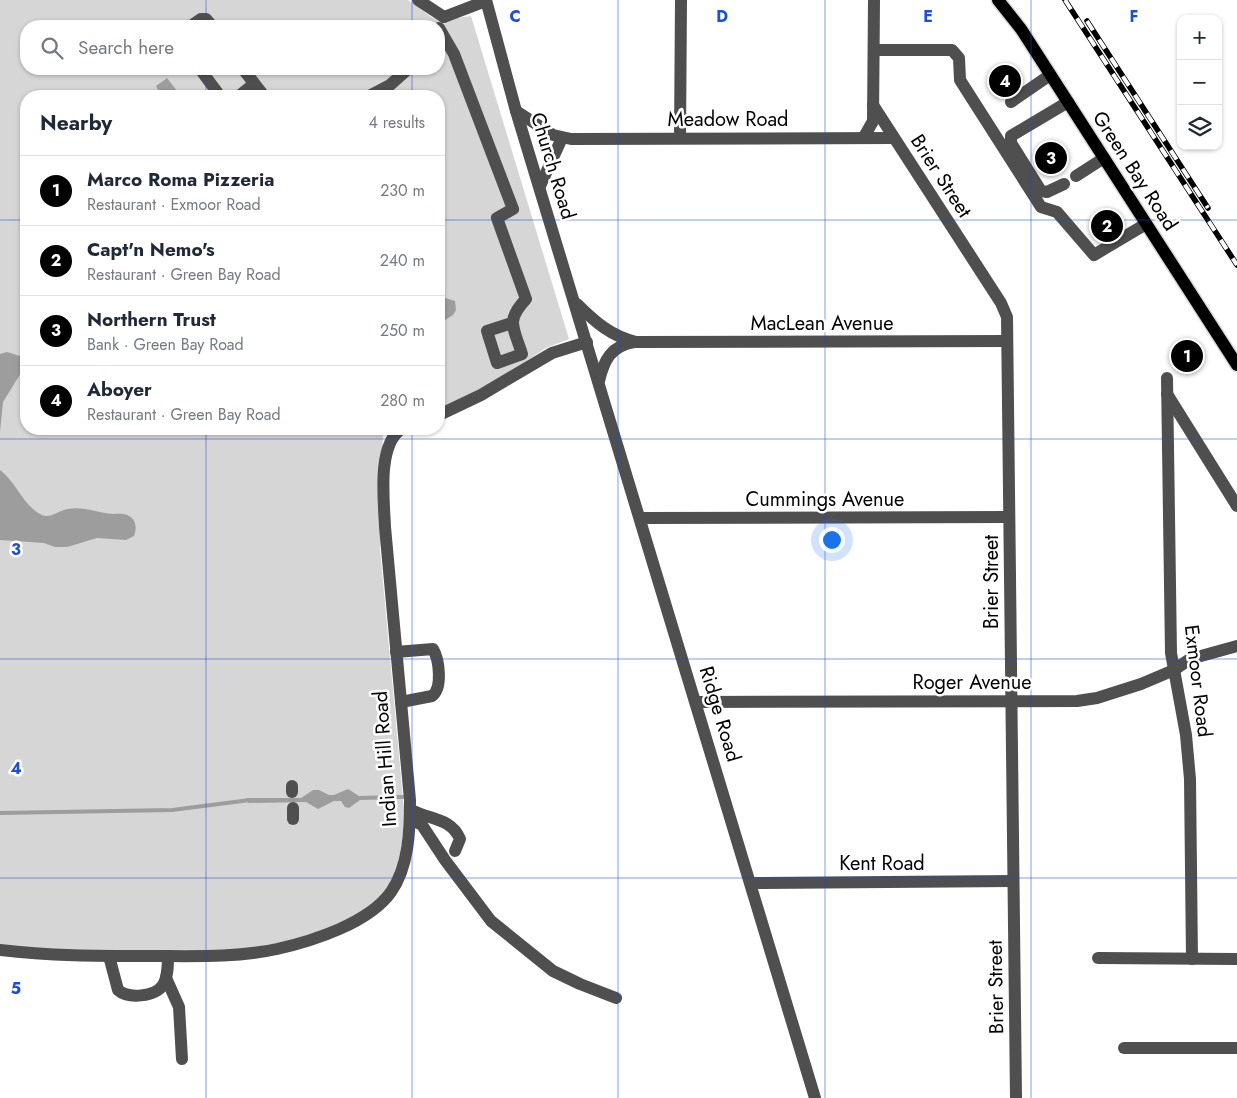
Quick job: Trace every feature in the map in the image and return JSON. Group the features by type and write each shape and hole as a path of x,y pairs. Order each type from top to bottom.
{"main road":[{"name":"Green Bay Road","path":"998,0 1021,29 1237,365"}],"street":[{"path":"418,0 436,20"},
{"path":"445,21 486,0"},
{"name":"Church Road","path":"486,0 516,111 587,342"},
{"path":"680,137 681,0"},
{"path":"864,137 873,121 874,0"},
{"path":"445,35 513,209 497,218 526,299 514,311 512,323 522,354"},
{"path":"874,50 952,50 959,58 960,80 1041,207 1057,212 1094,255 1146,224"},
{"path":"204,75 216,90"},
{"path":"247,75 259,90"},
{"path":"381,90 401,75"},
{"path":"1011,102 1035,88 1050,75"},
{"path":"246,90 254,84"},
{"path":"1064,184 1047,192 1041,191 1010,143 1011,136 1068,102"},
{"name":"Brier Street","path":"873,105 1006,310 1016,1098"},
{"name":"Meadow Road","path":"516,111 544,130 562,138 894,138"},
{"path":"540,186 562,138"},
{"path":"1076,176 1104,158"},
{"name":"MacLean Avenue","path":"575,302 599,325 611,333 636,342"},
{"path":"512,323 487,331 497,363 522,354 539,360"},
{"name":"MacLean Avenue","path":"599,381 602,368 610,353 625,344 636,342 1007,341"},
{"path":"445,412 481,395 552,353 587,342"},
{"name":"Ridge Road","path":"587,342 752,883 815,1098"},
{"path":"509,359 515,374"},
{"name":"Exmoor Road","path":"1167,378 1171,653 1186,735 1190,780 1192,959"},
{"path":"1167,394 1237,506"},
{"name":"Indian Hill Road","path":"0,950 109,956 168,956 249,953 276,949 317,937 352,923 381,903 391,892 403,865 408,846 410,814 384,494 386,450 395,435"},
{"name":"Cummings Avenue","path":"641,518 1009,517"},
{"name":"Roger Avenue","path":"696,702 1077,701 1097,698 1174,670 1190,659 1237,646"},
{"path":"396,652 433,649 439,681 438,687 432,696 401,702"},
{"path":"410,814 440,819 456,830 460,839 455,851"},
{"path":"410,814 422,825 491,921 553,971 616,998"},
{"name":"Kent Road","path":"752,883 1013,880"},
{"path":"109,956 113,976 121,993 139,995 149,993 159,989 166,978"},
{"path":"168,956 166,978 170,992 179,1007 182,1059"},
{"path":"1098,958 1237,959"},
{"path":"1124,1048 1237,1048"}],"shaded area":[{"path":"0,0 408,0 436,19 471,16 569,339 546,348 501,378 445,407 445,90 20,90 20,435 383,435 380,549 404,810 400,855 388,887 382,896 370,906 347,919 309,935 267,945 223,951 177,953 86,951 0,946"},
{"path":"167,78 176,90 158,90 156,86"},
{"path":"445,298 455,301 456,310 453,315 445,320"},
{"path":"7,352 20,356 20,374 3,402 0,432 0,354"},
{"path":"0,470 30,506 42,515 49,516 74,508 125,514 131,517 134,522 136,527 134,536 126,540 97,538 67,547 55,547 44,543 0,540"},
{"path":"348,789 359,796 397,795 398,799 360,800 349,808 345,807 341,801 334,801 318,809 306,802 248,803 246,798 301,798 313,790 334,795"}],"waterway":[{"path":"394,797 403,797"},
{"path":"0,813 172,810 250,800"}],"railway":[{"path":"1065,0 1237,265"},
{"path":"1087,21 1208,208"}],"place":[{"name":"Aboyer","path":"1005,81"},
{"name":"Northern Trust","path":"1051,158"},
{"name":"Capt'n Nemo's","path":"1107,226"},
{"name":"Marco Roma Pizzeria","path":"1187,356"}]}
